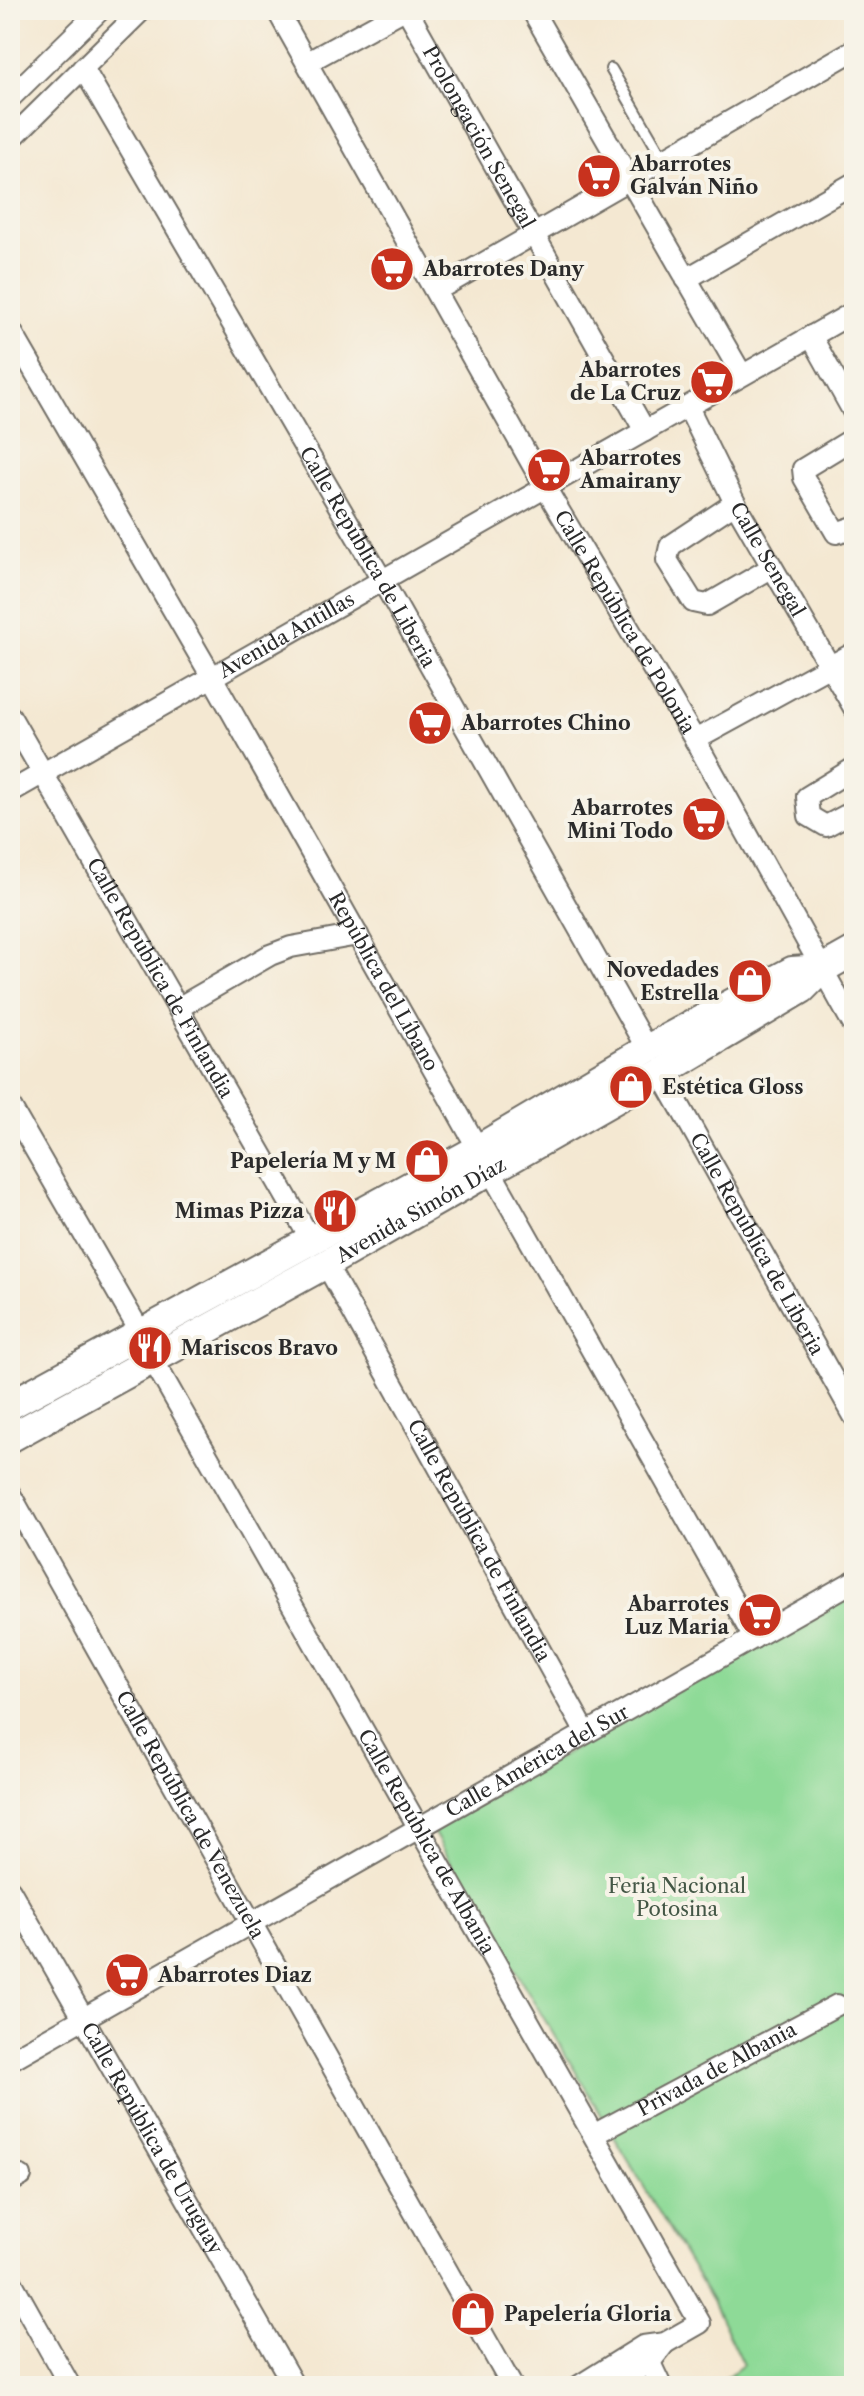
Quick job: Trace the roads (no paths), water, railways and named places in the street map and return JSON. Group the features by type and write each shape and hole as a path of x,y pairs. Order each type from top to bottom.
{"main road":[{"name":"Avenida Simón Díaz","path":"10,1405 147,1347 326,1264 484,1159 654,1061 792,971 822,969 854,951"},
{"name":"Avenida Simón Díaz","path":"10,1438 311,1240 484,1159"}],"street":[{"path":"10,98 100,10"},
{"path":"10,140 142,10"},
{"name":"Calle República de Polonia","path":"277,10 545,487 695,740 854,1026"},
{"path":"308,62 405,10"},
{"name":"Prolongación Senegal","path":"405,10 645,431"},
{"path":"532,10 742,375"},
{"path":"437,290 854,50"},
{"name":"Calle República de Liberia","path":"83,68 382,580 854,1416"},
{"path":"686,279 854,183"},
{"name":"Avenida Antillas","path":"10,792 854,312"},
{"name":"República del Líbano","path":"10,329 212,677 754,1638"},
{"path":"811,336 854,413"},
{"name":"Calle Senegal","path":"688,407 735,503 854,708"},
{"path":"854,438 803,469 804,478 836,533 854,527"},
{"path":"735,503 670,546 667,560 693,602 700,605 707,605 771,568"},
{"path":"695,740 854,653"},
{"name":"Calle República de Finlandia","path":"10,716 311,1240"},
{"path":"854,768 807,797 805,806 809,816 826,826 854,811"},
{"path":"178,1008 270,955 291,947 358,935"},
{"name":"Calle República de Albania","path":"10,1106 700,2323 646,2354"},
{"name":"Calle República de Finlandia","path":"326,1264 586,1733"},
{"name":"Calle República de Venezuela","path":"10,1494 512,2386"},
{"name":"Calle América del Sur","path":"10,2060 854,1581"},
{"name":"Calle República de Uruguay","path":"10,1890 294,2386"},
{"name":"Privada de Albania","path":"595,2134 837,2005"},
{"path":"10,2279 70,2386"},
{"path":"579,2386 646,2354"},
{"path":"612,2386 646,2354"},
{"path":"646,2354 661,2386"}],"lane":[{"path":"611,69 664,160"}],"place":[{"name":"Abarrotes Galván Niño","path":"599,176"},
{"name":"Abarrotes Dany","path":"392,269"},
{"name":"Abarrotes de La Cruz","path":"712,382"},
{"name":"Abarrotes Amairany","path":"549,470"},
{"name":"Abarrotes Chino","path":"430,723"},
{"name":"Abarrotes Mini Todo","path":"704,819"},
{"name":"Novedades Estrella","path":"750,981"},
{"name":"Estética Gloss","path":"631,1087"},
{"name":"Papelería M y M","path":"427,1161"},
{"name":"Mimas Pizza","path":"335,1211"},
{"name":"Mariscos Bravo","path":"150,1348"},
{"name":"Abarrotes Luz Maria","path":"760,1615"},
{"name":"Abarrotes Diaz","path":"127,1975"},
{"name":"Papelería Gloria","path":"473,2314"}],"park label":[{"name":"Feria Nacional Potosina","path":"677,1898"}]}
